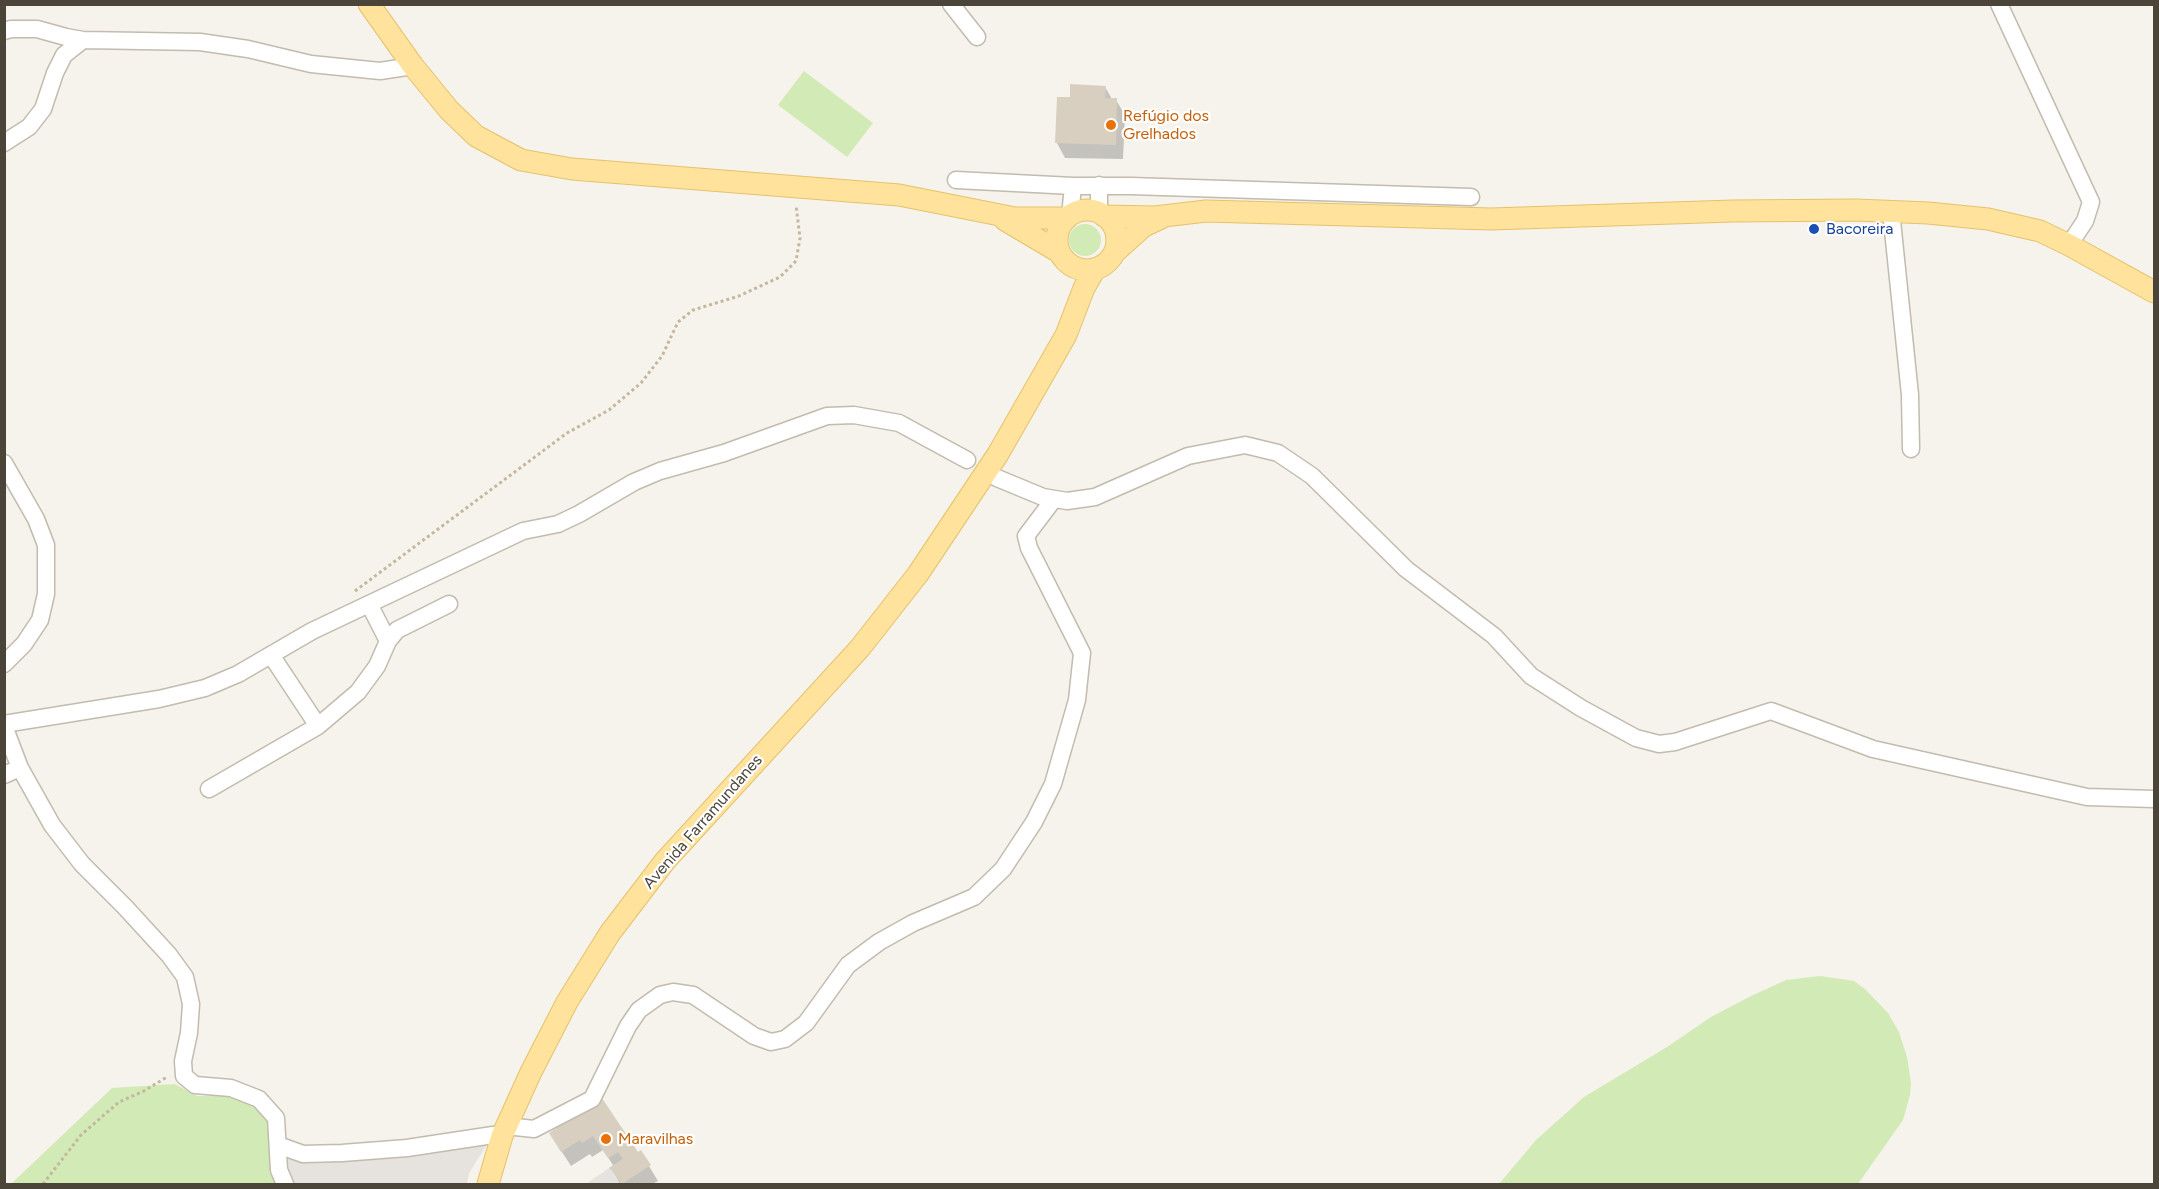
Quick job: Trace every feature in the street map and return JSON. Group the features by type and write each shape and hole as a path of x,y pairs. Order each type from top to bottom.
{"main road":[{"path":"369,4 413,66 449,110 476,136 521,160 572,169 899,195 1015,218 1068,217 1084,210 1101,214 1141,217 1206,211 1491,219 1733,211 1891,211 1988,219 2040,231 2069,244 2154,292"},
{"path":"986,212 1013,223 1079,270 1095,269 1104,265 1144,226 1167,216"},
{"path":"1101,214 1112,223 1116,233 1115,252"},
{"path":"1068,217 1058,228 1056,238 1063,257 1071,316"},
{"name":"Avenida Farramundanes","path":"488,1185 504,1131 567,1002 610,933 665,861 861,648 918,574 998,454 1066,335 1071,316 1095,269"}],"street":[{"path":"951,4 977,37"},
{"path":"1999,4 2091,202 2085,221 2069,244"},
{"path":"4,31 37,29 66,38 83,40 200,42 311,64 380,71 413,66"},
{"path":"4,143 29,128 43,109 55,73 64,55 83,40"},
{"path":"956,180 1073,186 1471,197"},
{"path":"1099,185 1101,214"},
{"path":"1068,217 1073,186"},
{"path":"1891,211 1910,395 1911,449"},
{"path":"285,1185 279,1170 276,1118 259,1099 231,1088 195,1085 184,1076 183,1061 189,1032 191,1004 185,977 140,923 82,864 52,825 20,768 4,725 159,699 205,688 238,674 312,631 523,531 558,524 634,482 660,471 724,453 827,416 854,415 899,423 967,460"},
{"path":"997,478 1043,497 1067,501 1095,497 1188,456 1245,445 1278,453 1312,476 1406,569 1494,636 1531,676 1581,708 1636,738 1659,744 1675,742 1771,711 1873,749 2087,796 2154,799"},
{"path":"4,464 36,519 46,544 46,594 40,620 24,644 4,664"},
{"path":"279,1145 303,1155 342,1154 407,1148 493,1135 504,1131 534,1129 592,1099 633,1018 639,1010 660,995 673,992 693,996 754,1036 771,1042 785,1039 806,1023 848,965 879,942 913,923 974,897 1004,869 1034,822 1053,784 1077,700 1082,653 1029,548 1026,536 1054,499"},
{"path":"369,604 388,641"},
{"path":"209,789 318,726 357,692 377,666 388,641 397,630 449,604"},
{"path":"271,655 318,726"},
{"path":"4,776 20,768"}],"path":[{"path":"347,599 567,434 609,410 641,383 662,356 678,322 693,310 739,296 780,277 796,261 800,238 794,188"},
{"path":"44,1185 81,1136 119,1102 171,1074 183,1061"}],"shaded area":[{"path":"493,1135 469,1173 467,1184 292,1184 281,1148 302,1157"},
{"path":"609,1168 620,1184 586,1184"}],"green space":[{"path":"804,71 873,123 847,157 778,105"},
{"path":"1085,224 1096,229 1101,240 1096,251 1085,256 1074,251 1069,240 1074,229"},
{"path":"1820,976 1854,981 1865,989 1888,1013 1899,1032 1907,1057 1911,1083 1903,1120 1858,1184 1499,1184 1536,1140 1584,1097 1667,1047 1711,1017 1751,996 1786,980"},
{"path":"175,1084 197,1096 228,1096 250,1102 265,1115 273,1125 278,1184 11,1184 112,1088"}],"building":[{"path":"1070,84 1106,86 1105,98 1117,98 1116,145 1055,143 1057,97 1070,97"},
{"path":"602,1098 638,1152 641,1150 651,1165 622,1184 609,1168 623,1159 618,1152 608,1158 593,1136 582,1143 580,1140 561,1152 549,1133"}],"place":[{"name":"Refúgio dos Grelhados","path":"1111,125"},
{"name":"Bacoreira","path":"1814,229"},
{"name":"Maravilhas","path":"606,1139"}]}
